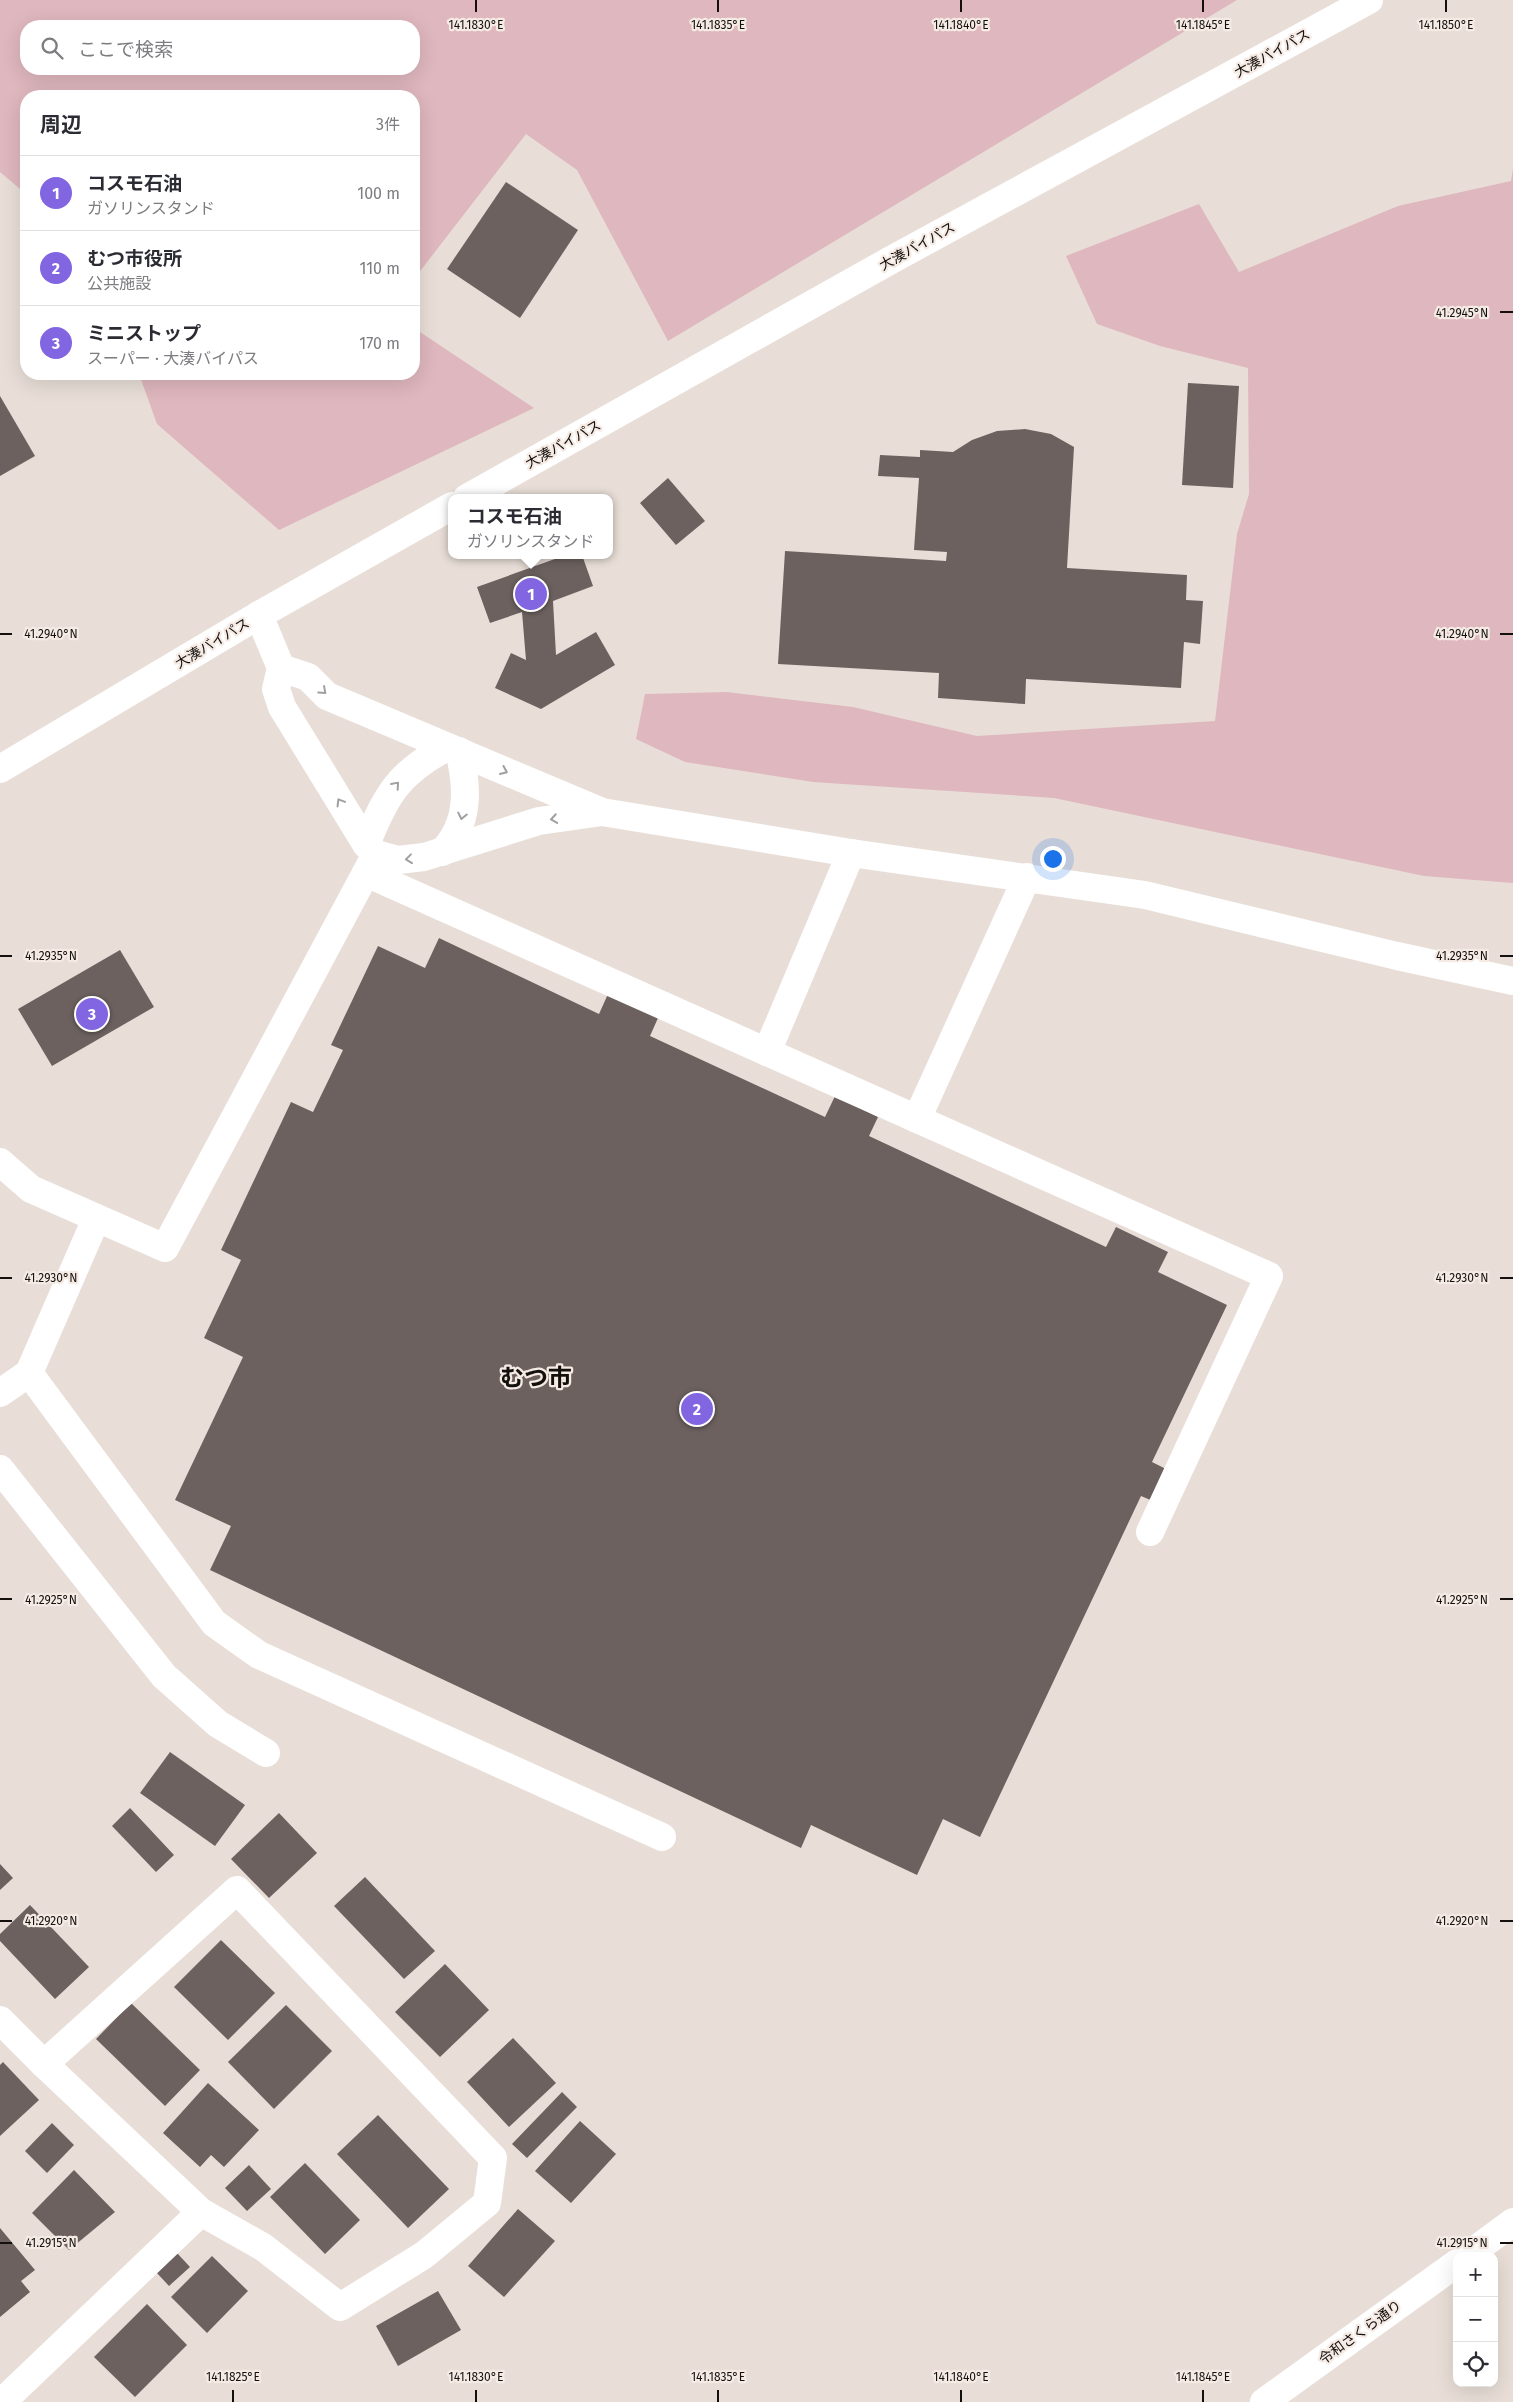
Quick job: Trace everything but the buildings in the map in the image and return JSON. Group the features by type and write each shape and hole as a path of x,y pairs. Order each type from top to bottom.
{"main road":[{"name":"大湊バイパス","path":"474,494 892,260 1369,0"},
{"name":"大湊バイパス","path":"0,770 259,615 448,508"},
{"path":"259,615 282,668 276,690 282,708 369,857 767,1052 1269,1276 1150,1532"},
{"path":"282,668 308,677 327,696 602,812 851,853 1145,895 1397,956 1513,981"},
{"path":"442,852 452,841 461,824 466,799 453,749"},
{"path":"0,1162 31,1189 164,1248 369,857 390,792 405,774 453,749"},
{"path":"369,857 398,860 442,852 539,821 602,812"},
{"path":"767,1052 851,853"},
{"path":"917,1119 1027,877"},
{"path":"0,1392 29,1373 96,1219"},
{"path":"29,1373 214,1623 259,1655 662,1837"},
{"path":"0,1469 164,1676 218,1724 266,1753"},
{"path":"0,2020 44,2064 201,2212 262,2246 340,2307 424,2255 487,2203 492,2158 237,1890 44,2064"},
{"path":"2,2402 201,2212"},
{"path":"1472,2252 1513,2222"},
{"name":"令和さくら通り","path":"1264,2402 1453,2266"}],"shaded area":[{"path":"0,0 1237,0 668,341 577,170 526,134 420,271 420,90 20,90 20,189 0,172"},
{"path":"1513,169 1513,883 1424,876 1054,798 813,782 685,762 636,739 645,694 727,692 853,707 977,736 1215,721 1237,534 1249,494 1248,368 1160,346 1097,324 1066,256 1199,204 1239,272 1398,206 1511,181"},
{"path":"420,332 534,408 279,530 157,424 141,380 420,380"}],"place":[{"name":"コスモ石油","path":"531,594"},
{"name":"ミニストップ","path":"92,1014"},
{"name":"むつ市役所","path":"697,1409"}],"district":[{"name":"むつ市","path":"536,1378"}]}
